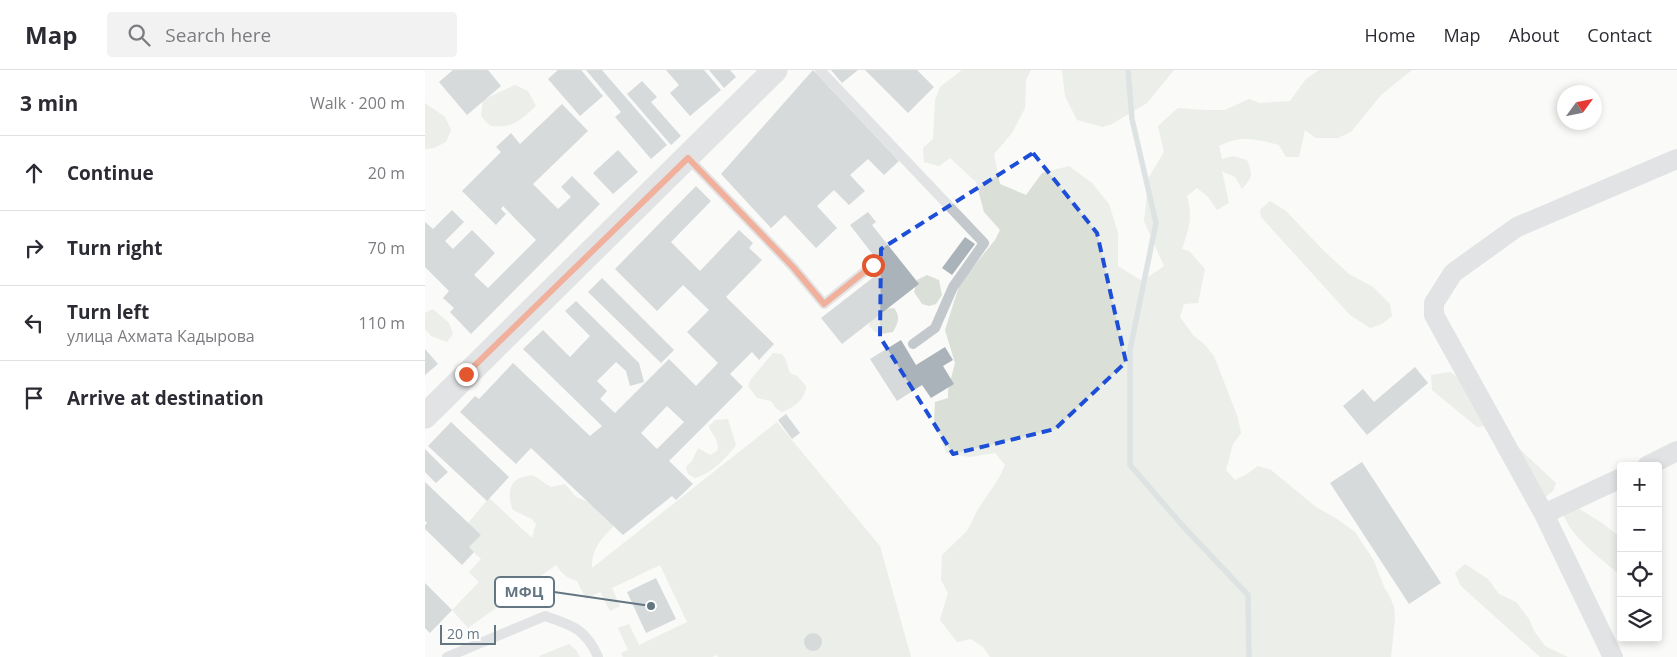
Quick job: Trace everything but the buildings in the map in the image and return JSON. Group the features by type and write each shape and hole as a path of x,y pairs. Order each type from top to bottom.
{"street":[{"path":"425,416 775,70"},
{"path":"1613,657 1544,514 1434,315 1434,303 1453,273 1517,227 1677,159"},
{"path":"1656,462 1677,452"},
{"path":"1544,514 1617,480"}],"lane":[{"path":"819,70 985,242 953,288 935,328 913,344"},
{"path":"688,158 793,267 824,304 873,265"},
{"path":"447,657 545,616 572,625 591,642 598,657"}],"highlighted area":[{"path":"1033,153 1097,233 1126,362 1055,429 953,454 880,337 881,249"}],"shaded area":[{"path":"962,70 1031,70 1026,80 1025,108 1012,133 994,154 1000,184 1026,195 1042,173 1069,166 1092,183 1109,204 1118,233 1118,266 1142,281 1164,266 1144,221 1149,177 1164,152 1158,126 1178,108 1225,110 1249,99 1260,103 1290,101 1306,79 1319,70 1412,70 1381,95 1351,132 1338,138 1316,138 1305,130 1299,157 1286,157 1279,145 1249,139 1234,140 1219,146 1222,159 1234,156 1247,160 1251,172 1250,178 1242,189 1235,177 1222,171 1229,203 1217,210 1208,197 1197,188 1187,196 1190,211 1189,223 1182,249 1189,251 1205,269 1198,303 1184,304 1180,317 1193,335 1214,356 1238,418 1241,433 1233,444 1226,470 1235,480 1258,466 1271,470 1316,507 1355,532 1374,561 1394,607 1395,619 1391,657 990,657 983,647 971,639 957,642 940,620 948,593 941,580 942,555 967,531 1005,465 995,453 970,457 946,453 934,421 935,402 948,398 948,390 955,363 945,330 960,283 995,240 1000,230 984,212 976,182 950,158 939,166 924,162 923,148 933,139 935,100 940,87"},
{"path":"1062,70 1174,70 1147,103 1112,124 1103,127 1077,120 1065,96"},
{"path":"515,85 528,91 536,106 511,125 490,126 481,116 483,100"},
{"path":"425,103 445,117 451,130 446,142 434,148 425,149"},
{"path":"1270,201 1286,211 1349,274 1373,287 1390,304 1392,316 1382,324 1370,328 1350,315 1261,217 1260,210"},
{"path":"927,275 939,280 942,295 936,304 929,306 922,304 914,292 917,280"},
{"path":"894,308 898,320 893,332 879,333 874,331 869,325 872,317 885,309"},
{"path":"433,309 449,323 453,334 447,342 431,336 425,329 425,313"},
{"path":"773,353 782,354 790,373 797,376 806,386 801,399 782,412 771,401 757,398 748,386 751,379"},
{"path":"1450,372 1472,387 1484,426 1477,427 1432,390 1431,375"},
{"path":"728,419 736,445 723,460 707,473 695,478 688,474 686,467 692,461 698,448 710,455 717,451 717,440 709,426 715,420"},
{"path":"777,422 880,546 911,657 718,657 717,655 712,657 623,657 621,653 628,650 618,628 629,624 639,645 687,622 660,565 612,588 620,606 610,611 600,592 586,599 577,581 565,575 556,565 468,628 452,610 479,582 469,572 481,559 469,547 481,535 468,523 489,498 532,538 536,524 532,519 513,510 511,505 511,486 518,479 525,476 533,476 551,487 565,484 576,497 612,512 613,527 595,550 592,568"},
{"path":"1512,442 1556,483 1553,491 1545,497"},
{"path":"1573,505 1617,535 1617,573 1579,539 1572,531 1563,513"},
{"path":"1465,564 1488,579 1499,594 1516,602 1545,646 1568,657 1540,657 1461,586 1455,573"},
{"path":"569,644 580,657 539,656"}],"waterway":[{"path":"1128,70 1132,119 1156,223 1130,350 1130,465 1182,525 1248,595 1249,657"}],"place":[{"name":"МФЦ","path":"651,606"}],"route":[{"path":"466,374 688,158 793,267 824,304 873,265"}]}
